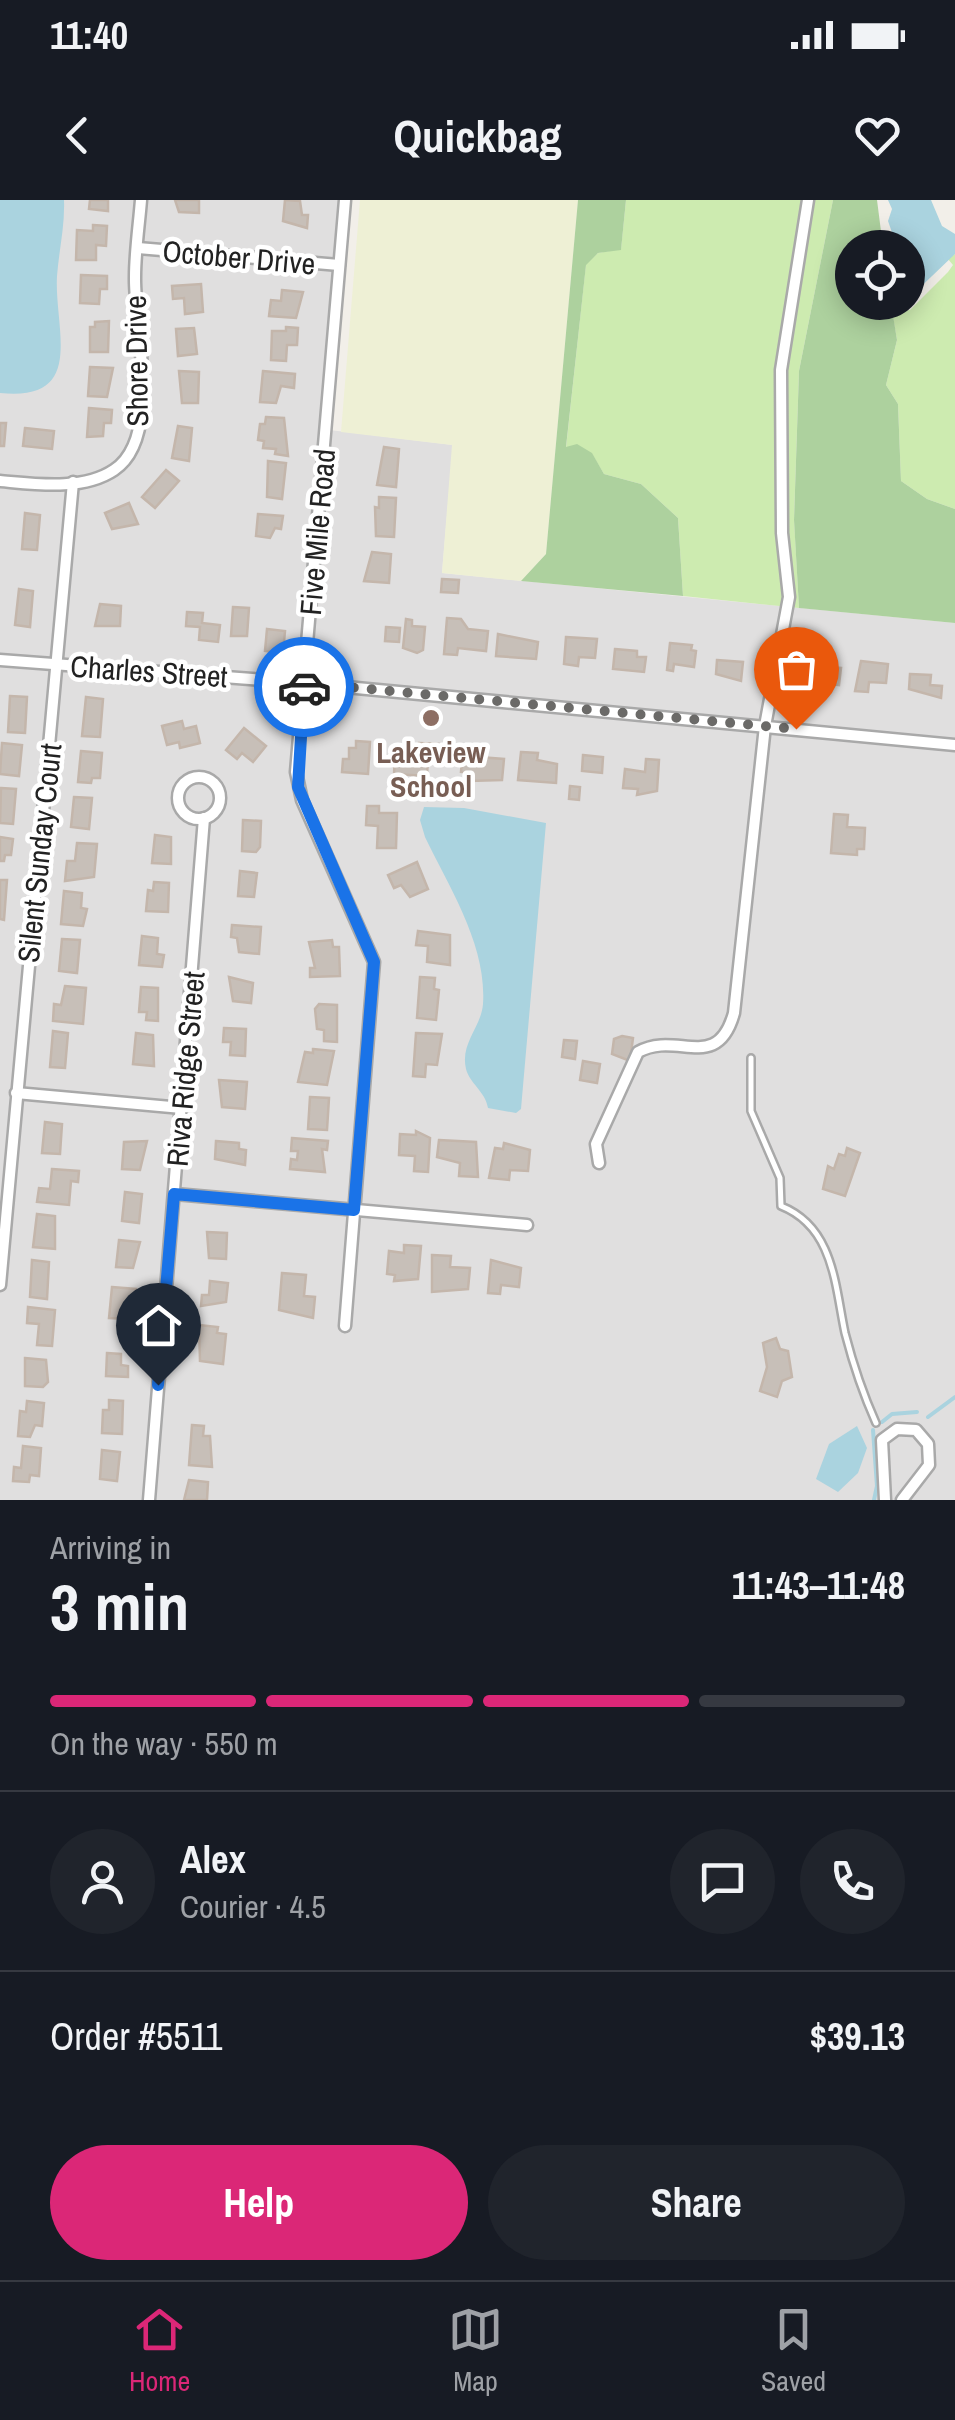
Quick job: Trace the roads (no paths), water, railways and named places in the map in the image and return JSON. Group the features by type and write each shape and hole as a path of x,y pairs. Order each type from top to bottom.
{"street":[{"name":"Shore Drive","path":"73,482 114,470 138,439 142,370 134,275 141,200"},
{"name":"Five Mile Road","path":"344,1326 374,962 298,787 345,200"},
{"path":"598,1163 596,1144 638,1052 660,1044 711,1046 730,1030 765,726 788,597 782,533 781,370 808,200"},
{"name":"October Drive","path":"138,248 339,265"},
{"path":"0,481 56,485 73,482"},
{"name":"Silent Sunday Court","path":"0,1284 73,482"},
{"name":"Charles Street","path":"0,660 304,683 955,745"},
{"path":"198,777 210,780 220,798 215,811 204,818 185,813 179,801 181,788 198,777"},
{"name":"Riva Ridge Street","path":"148,1500 204,818"},
{"path":"16,1094 182,1108"},
{"path":"174,1194 527,1225"},
{"path":"885,1500 882,1440 896,1430 916,1430 928,1444 929,1465 902,1500"}],"lane":[{"path":"751,1058 751,1111 780,1178 781,1206 809,1222 835,1268 846,1334 876,1423"}],"water":[{"path":"0,200 64,200 57,276 60,358 55,374 45,386 27,393 0,393"},
{"path":"888,200 931,200 942,226 955,234 955,254 925,283 925,230 891,230 888,221 892,209"},
{"path":"424,807 464,808 546,823 521,1109 516,1113 488,1108 466,1069 468,1043 483,1004 483,982 473,938 425,837 420,820"},
{"path":"857,1426 867,1448 858,1473 838,1492 816,1479 829,1444"}],"waterway":[{"path":"928,1417 955,1397"},
{"path":"882,1422 892,1414 917,1412"},
{"path":"873,1430 877,1486 874,1500"}],"place":[{"name":"Lakeview School","path":"431,718"}]}
